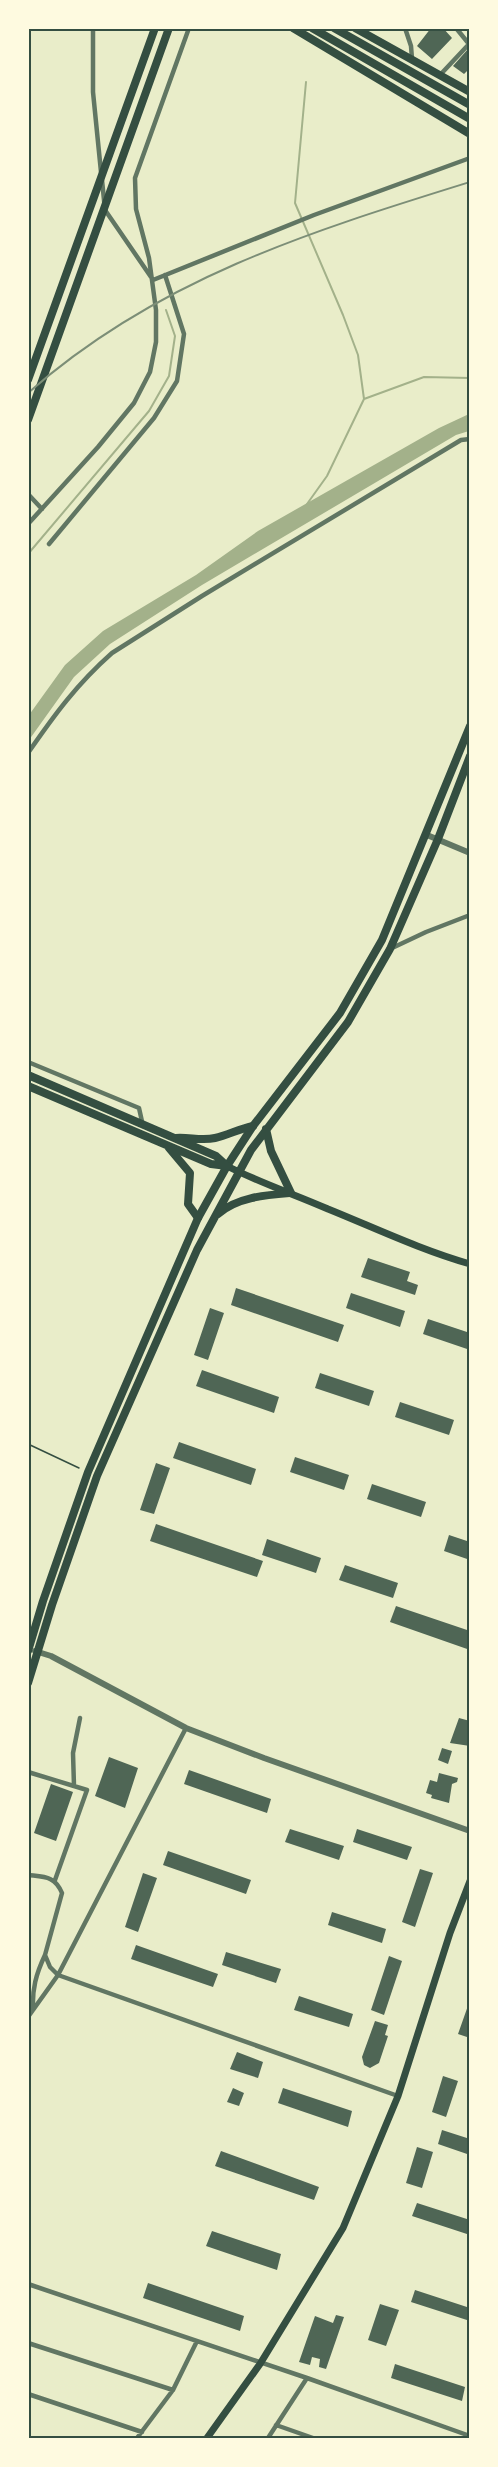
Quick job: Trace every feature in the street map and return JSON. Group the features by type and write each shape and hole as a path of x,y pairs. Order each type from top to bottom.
{"main road":[{"path":"28,380 155,28"},
{"path":"28,420 169,28"},
{"path":"293,28 470,134"},
{"path":"312,28 377,68 470,119"},
{"path":"334,28 470,105"},
{"path":"355,28 470,92"},
{"path":"28,1683 32,1650 46,1591 88,1472 198,1218 253,1126 340,1013 382,940 470,726"},
{"path":"32,1650 97,1476 197,1250 238,1172 266,1129 348,1022 390,949 438,839 470,756"},
{"path":"31,1077 216,1156 238,1172 432,1253 470,1264"},
{"path":"28,1086 168,1147 211,1164 227,1166"},
{"path":"175,1138 187,1137 202,1140 217,1138 253,1126"},
{"path":"266,1129 271,1151 291,1193"},
{"path":"168,1147 190,1173 189,1204 198,1218"},
{"path":"213,1220 226,1208 238,1202 255,1197 291,1193"},
{"path":"207,2439 260,2364 342,2228 398,2096 450,1934 470,1881"}],"street":[{"path":"93,28 93,92 105,210 153,280"},
{"path":"28,524 134,402 150,372 156,342 153,280 136,209 135,178 189,28"},
{"path":"405,28 411,46 412,59"},
{"path":"440,75 469,44 456,28"},
{"path":"153,280 314,215 470,158"},
{"path":"48,544 154,418 177,381 184,334 165,275"},
{"path":"28,753 83,678 112,653 399,477 461,440 470,439"},
{"path":"28,494 42,509"},
{"path":"426,835 470,853"},
{"path":"390,949 469,915"},
{"path":"28,1062 139,1108 143,1126"},
{"path":"32,1650 51,1656 186,1728 470,1831"},
{"path":"74,1786 73,1753 80,1718"},
{"path":"28,2017 58,1975 186,1728"},
{"path":"28,1772 87,1790 55,1880"},
{"path":"28,1875 49,1877 55,1880 62,1893 32,1992 33,2011"},
{"path":"45,1955 50,1967 58,1975 398,2096"},
{"path":"28,2284 307,2378 470,2436"},
{"path":"137,2439 173,2390 198,2341"},
{"path":"28,2343 173,2390"},
{"path":"267,2439 307,2378"},
{"path":"28,2394 142,2432"},
{"path":"276,2425 313,2439"}],"path":[{"path":"28,1444 88,1472"}],"shaded area":[{"path":"469,414 469,431 456,435 202,585 110,644 74,677 29,740 29,715 65,665 103,631 196,575 258,531 439,428"}],"building":[{"path":"431,28 443,28 452,38 432,59 417,46"},
{"path":"468,49 470,68 464,74 453,66"},
{"path":"368,1258 410,1272 407,1281 418,1285 415,1295 361,1277"},
{"path":"236,1288 344,1325 338,1342 231,1305"},
{"path":"351,1293 405,1311 400,1327 346,1308"},
{"path":"210,1308 224,1313 208,1360 194,1355"},
{"path":"428,1319 470,1333 470,1350 423,1334"},
{"path":"202,1370 279,1397 274,1413 196,1386"},
{"path":"320,1373 374,1391 369,1406 315,1388"},
{"path":"400,1402 454,1420 449,1435 395,1417"},
{"path":"179,1442 256,1469 251,1485 173,1458"},
{"path":"295,1457 349,1475 344,1490 290,1472"},
{"path":"156,1463 170,1468 154,1514 140,1510"},
{"path":"372,1484 426,1502 421,1517 367,1499"},
{"path":"156,1524 263,1561 257,1577 150,1541"},
{"path":"449,1535 470,1542 470,1560 444,1551"},
{"path":"267,1539 321,1558 316,1573 262,1555"},
{"path":"345,1565 398,1583 393,1598 339,1580"},
{"path":"396,1606 470,1631 470,1650 390,1622"},
{"path":"459,1718 470,1721 470,1746 450,1743"},
{"path":"442,1748 452,1751 448,1764 438,1760"},
{"path":"109,1757 138,1768 125,1808 95,1796"},
{"path":"189,1770 271,1799 267,1813 184,1784"},
{"path":"439,1773 458,1778 457,1782 452,1784 449,1803 431,1798 432,1795 426,1793 430,1780 437,1782"},
{"path":"51,1784 73,1792 56,1841 34,1833"},
{"path":"290,1829 344,1846 339,1860 285,1842"},
{"path":"357,1829 412,1847 407,1860 353,1842"},
{"path":"168,1851 251,1880 246,1894 163,1865"},
{"path":"420,1869 433,1873 415,1927 402,1922"},
{"path":"143,1873 157,1878 138,1932 125,1927"},
{"path":"332,1912 386,1929 382,1943 328,1925"},
{"path":"136,1945 218,1974 213,1987 131,1959"},
{"path":"226,1952 281,1969 276,1983 222,1965"},
{"path":"389,1956 402,1961 384,2015 371,2010"},
{"path":"299,1996 353,2014 349,2027 294,2010"},
{"path":"470,2000 470,2038 458,2034"},
{"path":"375,2021 388,2025 385,2035 388,2036 379,2063 370,2068 364,2065 362,2057"},
{"path":"237,2052 263,2062 258,2078 230,2069"},
{"path":"443,2076 458,2081 446,2117 432,2112"},
{"path":"233,2088 244,2093 239,2106 227,2102"},
{"path":"283,2088 352,2111 348,2127 278,2103"},
{"path":"442,2130 470,2139 470,2155 438,2144"},
{"path":"417,2147 433,2152 422,2188 406,2183"},
{"path":"221,2151 319,2187 314,2200 215,2166"},
{"path":"417,2203 470,2220 470,2235 412,2216"},
{"path":"212,2231 281,2254 277,2270 206,2246"},
{"path":"148,2283 244,2316 240,2331 143,2298"},
{"path":"415,2290 470,2308 470,2321 411,2302"},
{"path":"380,2304 399,2310 386,2346 368,2340"},
{"path":"336,2315 344,2317 326,2369 319,2367 320,2359 312,2357 310,2365 299,2362 315,2316 333,2323"},
{"path":"395,2364 465,2387 462,2401 391,2378"}],"waterway":[{"path":"306,82 295,203 358,355 364,399 327,476 307,504"},
{"path":"28,554 149,411 169,376 175,336 166,310"},
{"path":"364,399 424,377 470,378"}],"railway":[{"path":"28,393 77,353 129,319 182,289 293,241 470,182"}]}
